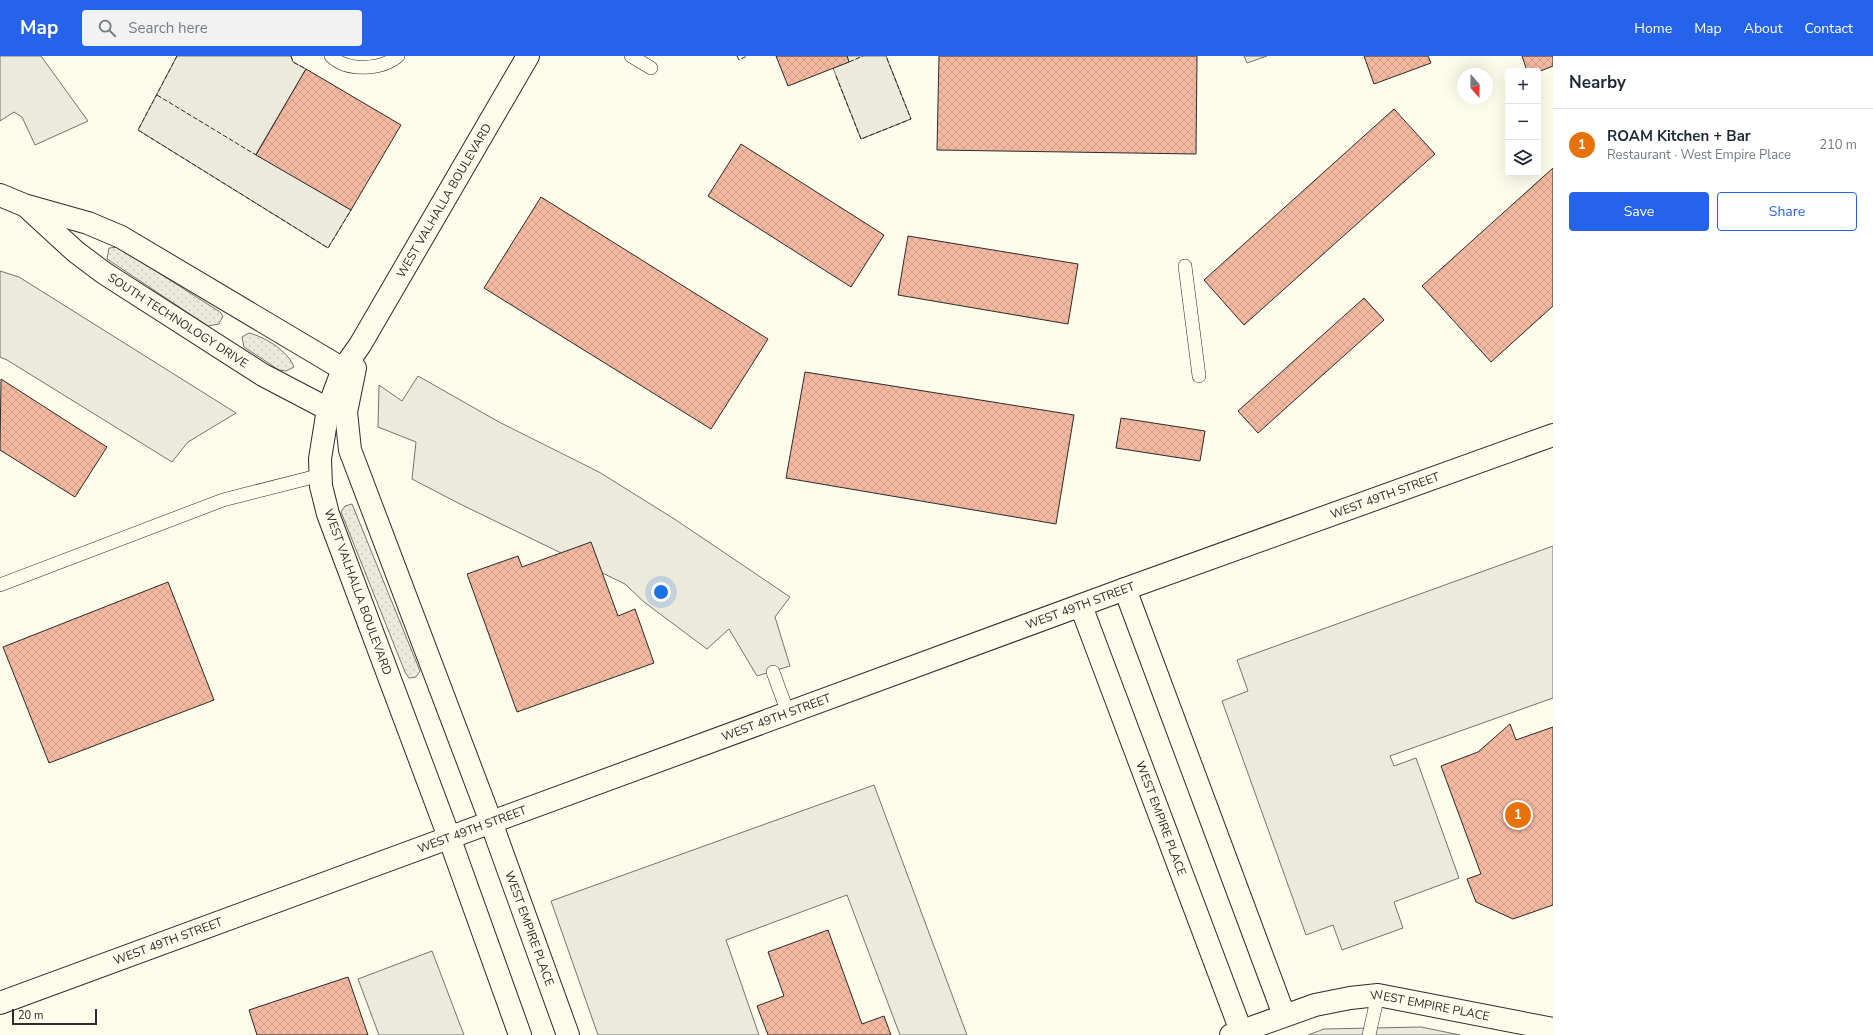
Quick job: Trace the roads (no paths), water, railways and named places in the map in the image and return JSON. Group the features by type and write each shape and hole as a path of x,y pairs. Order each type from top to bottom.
{"street":[{"name":"WEST VALHALLA BOULEVARD","path":"449,837 328,514 321,486 320,459 348,372 360,345 528,56"},
{"name":"SOUTH TECHNOLOGY DRIVE","path":"0,195 24,205 88,223 121,237 348,372"},
{"name":"SOUTH TECHNOLOGY DRIVE","path":"24,205 76,252 104,273 263,375 336,410"},
{"name":"WEST VALHALLA BOULEVARD","path":"336,410 491,822"},
{"name":"WEST 49TH STREET","path":"0,1002 1081,606 1553,435"},
{"path":"1125,590 1284,1015"},
{"name":"WEST EMPIRE PLACE","path":"1081,606 1236,1033 1315,1005 1350,998 1378,995 1553,1029"},
{"name":"WEST EMPIRE PLACE","path":"491,822 568,1035"},
{"path":"449,837 520,1035"}],"lane":[{"path":"331,56 337,62 346,65 362,66 381,65 398,56"},
{"path":"631,56 651,68"},
{"path":"1185,266 1199,376"},
{"path":"0,585 223,500 321,475"},
{"path":"773,672 788,714"},
{"path":"1369,1035 1378,995"}],"place":[{"name":"ROAM Kitchen + Bar","path":"1518,815"}]}
